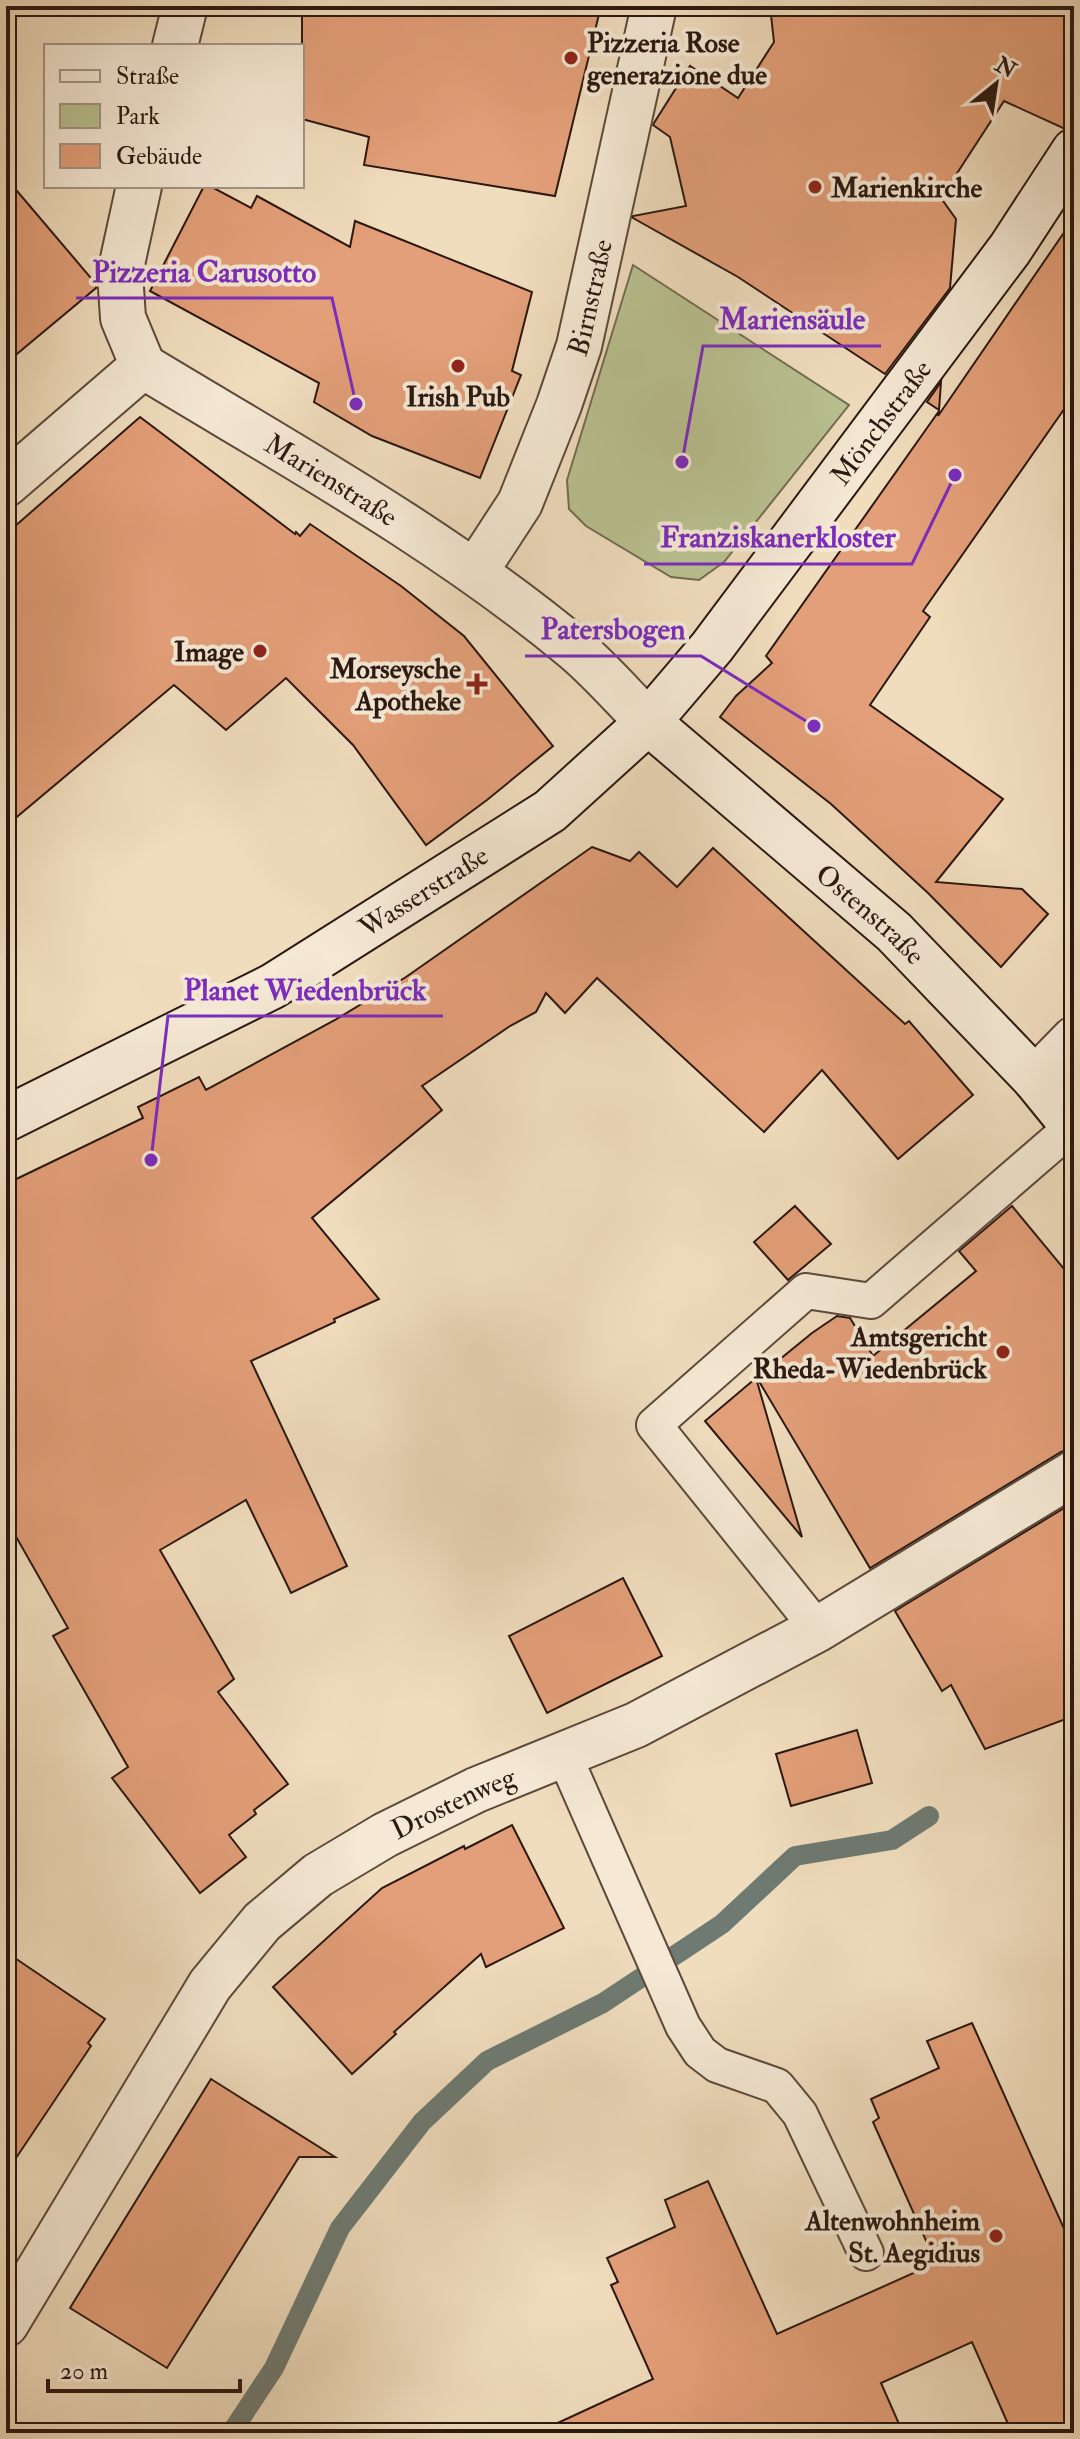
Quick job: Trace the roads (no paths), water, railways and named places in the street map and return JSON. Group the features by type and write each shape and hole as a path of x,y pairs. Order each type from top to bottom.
{"street":[{"path":"176,44 185,6"},
{"name":"Birnstraße","path":"475,572 520,503 579,346 654,6"},
{"name":"Mönchstraße","path":"648,722 712,647 991,274 1074,151"},
{"path":"6,484 143,366 123,318 120,273 139,188"},
{"name":"Marienstraße","path":"143,366 335,482 475,572 577,651 648,722"},
{"name":"Ostenstraße","path":"648,722 894,932 1035,1079 1074,1126"},
{"name":"Wasserstraße","path":"6,1119 273,986 550,811 648,722"},
{"path":"1035,1079 1074,1039"},
{"name":"Drostenweg","path":"6,2324 210,1985 262,1922 318,1875 385,1835 476,1790 636,1725 818,1629 1074,1473"}],"lane":[{"path":"818,1629 654,1425 806,1291 871,1301 1074,1126"},
{"path":"564,1755 683,2026 700,2052 717,2065 777,2086 800,2114 866,2253"}],"waterway":[{"path":"231,2433 274,2368 340,2228 422,2122 487,2061 603,2003 722,1924 795,1856 892,1840 929,1816"}],"place":[{"name":"Pizzeria Rose generazione due","path":"571,58"},
{"name":"Marienkirche","path":"815,187"},
{"name":"Irish Pub","path":"458,366"},
{"name":"Pizzeria Carusotto","path":"356,404"},
{"name":"Mariensäule","path":"682,462"},
{"name":"Franziskanerkloster","path":"955,475"},
{"name":"Image","path":"260,651"},
{"name":"Morseysche Apotheke","path":"477,684"},
{"name":"Patersbogen","path":"814,726"},
{"name":"Planet Wiedenbrück","path":"151,1160"},
{"name":"Amtsgericht Rheda-Wiedenbrück","path":"1003,1352"},
{"name":"Altenwohnheim St. Aegidius","path":"996,2236"}]}
